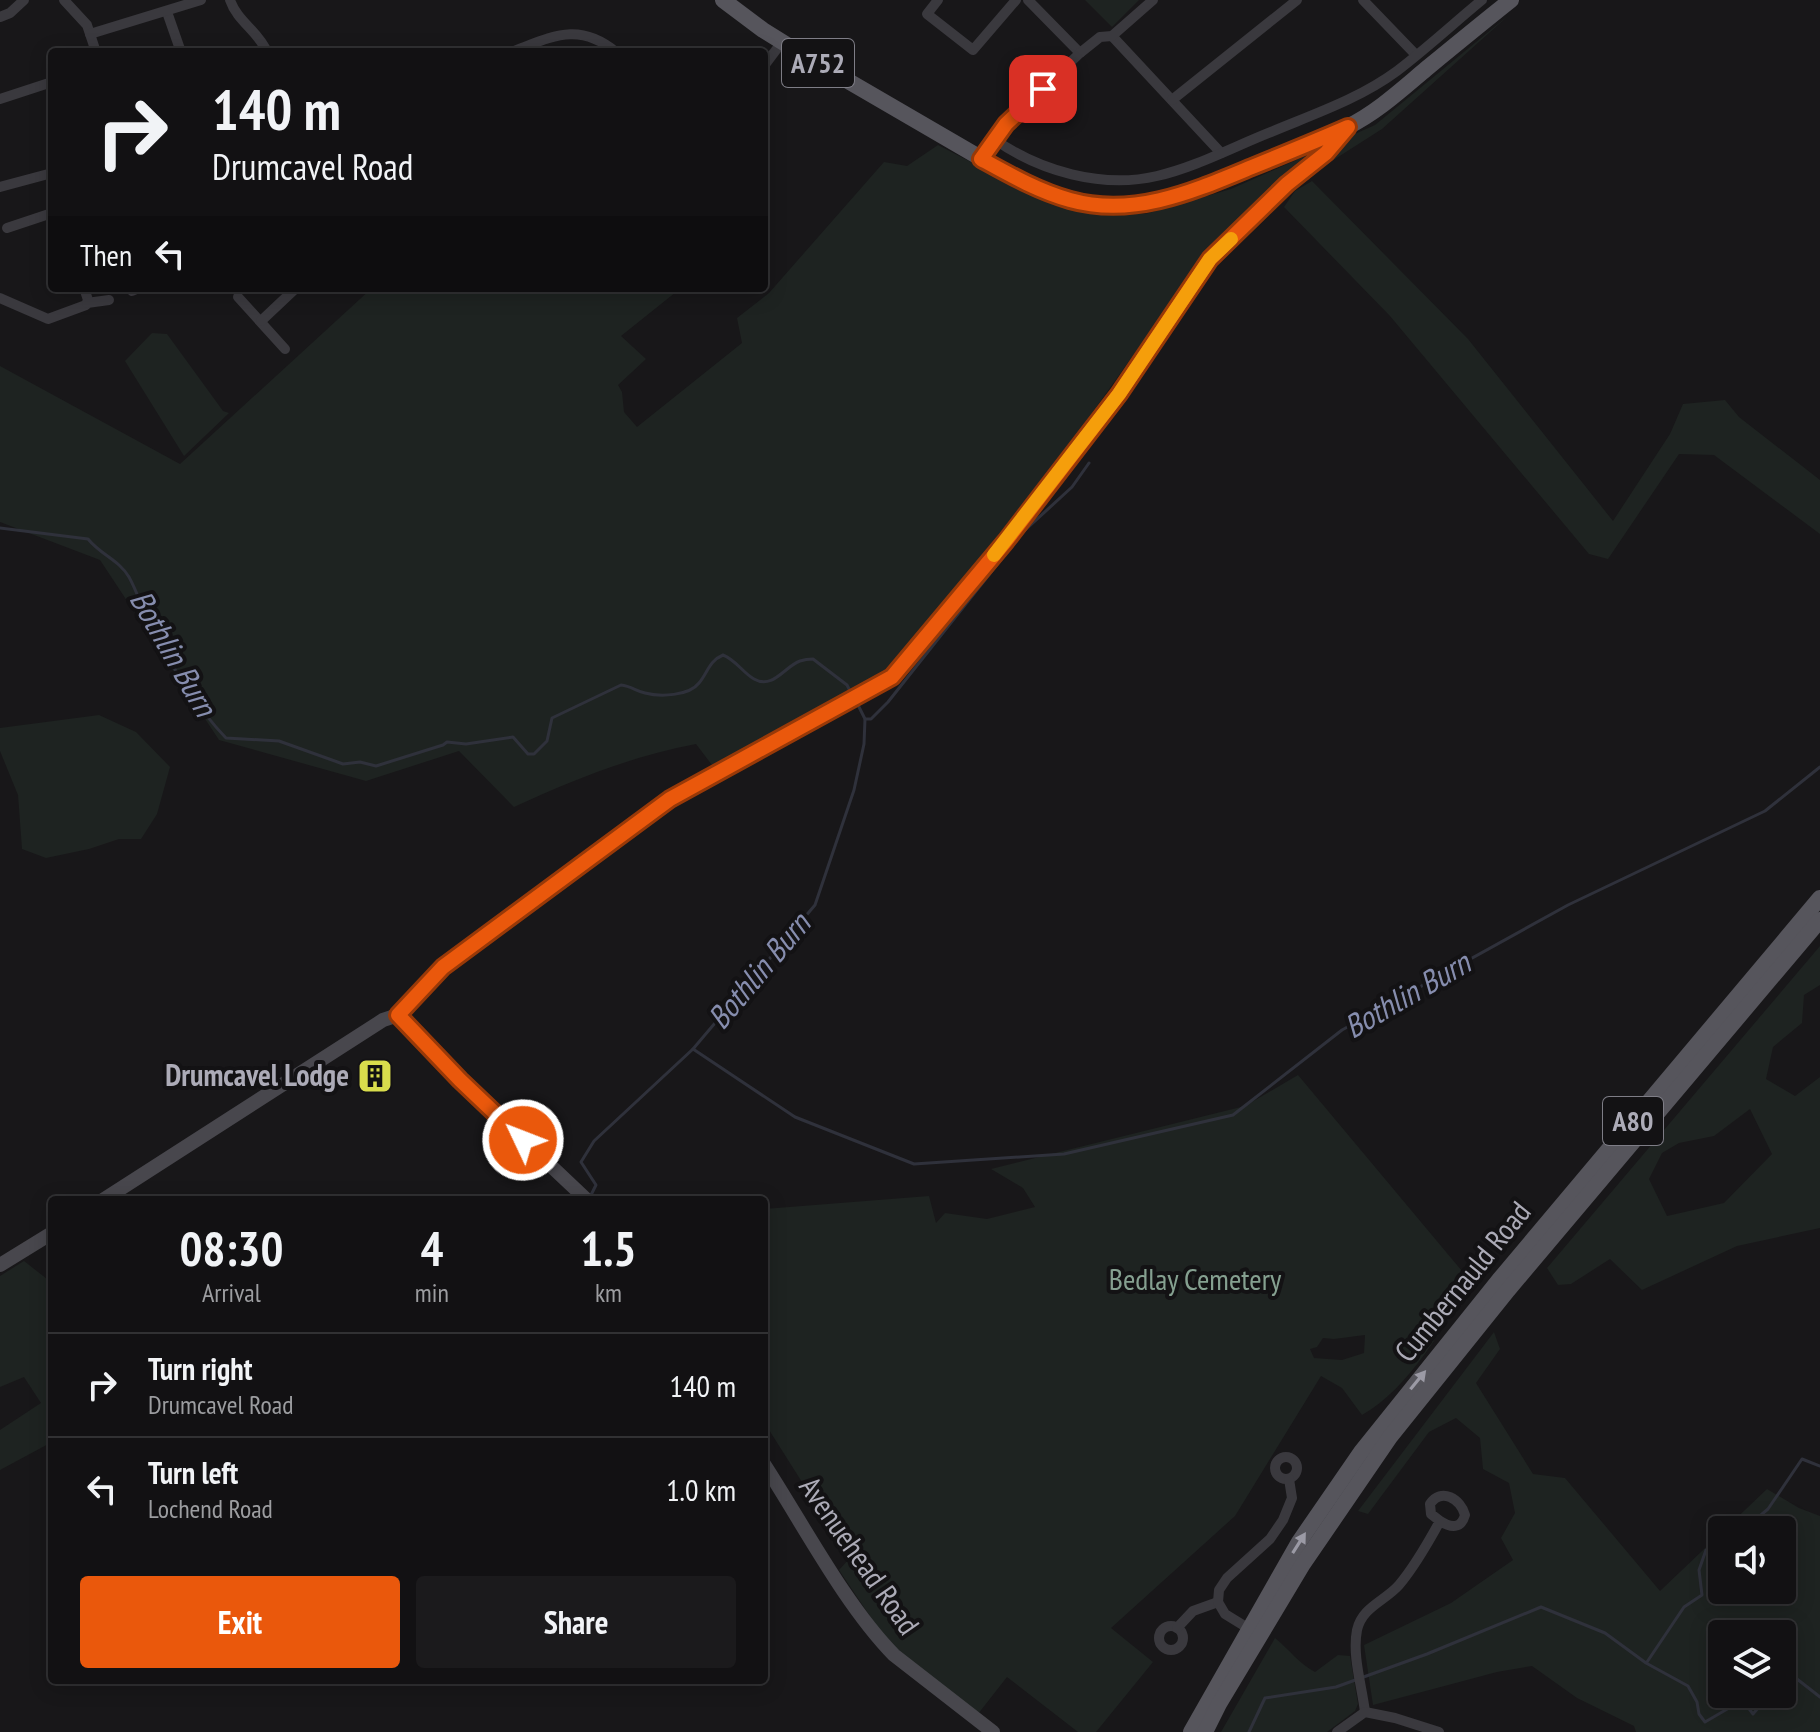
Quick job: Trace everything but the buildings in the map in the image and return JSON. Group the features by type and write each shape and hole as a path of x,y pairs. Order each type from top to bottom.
{"main road":[{"name":"A752","path":"723,0 782,42 981,159 1041,190 1072,201 1104,205 1157,202 1188,194 1348,127 1405,76 1442,56 1511,0"},
{"name":"Cumbernauld Road","path":"1191,1732 1254,1632 1448,1355 1820,898"},
{"name":"Cumbernauld Road","path":"1448,1355 1508,1290 1820,920"},
{"name":"Cumbernauld Road","path":"1205,1732 1254,1632"}],"street":[{"path":"0,17 10,13 24,0"},
{"path":"64,0 87,25 95,48"},
{"path":"90,34 201,0"},
{"path":"230,0 233,9 266,48"},
{"path":"938,0 927,14 973,50 1016,0"},
{"path":"1028,0 1080,53"},
{"path":"981,159 994,139 1080,53 1100,37 1112,36 1153,0"},
{"path":"1172,100 1297,0"},
{"path":"1363,0 1416,55"},
{"path":"994,139 1036,164 1085,177 1124,181 1155,176 1221,153 1405,76 1416,55 1482,0"},
{"path":"167,12 180,48"},
{"path":"524,48 575,32 589,35 610,48"},
{"path":"1112,36 1221,153"},
{"path":"768,61 782,42"},
{"path":"1430,42 1442,56"},
{"path":"0,99 48,83"},
{"path":"109,1196 383,1020 398,1015 443,967 670,799 865,695 892,677 1006,541 1119,394 1210,259 1287,184 1326,153 1348,127"},
{"path":"0,187 48,174"},
{"path":"7,228 48,214"},
{"path":"85,292 87,303"},
{"path":"261,321 292,292"},
{"path":"238,297 285,349"},
{"path":"0,298 48,319 87,303 109,300"},
{"path":"398,1015 460,1080 583,1196"},
{"path":"0,1265 48,1235"},
{"name":"Avenuehead Road","path":"768,1470 881,1641 894,1655 993,1732"},
{"path":"1254,1632 1225,1614 1218,1602 1219,1590 1223,1582 1270,1539 1288,1512 1292,1498 1289,1479"},
{"path":"1365,1712 1356,1644 1361,1620 1374,1604 1397,1587 1440,1521"},
{"path":"1177,1628 1193,1611 1218,1602"},
{"path":"1337,1732 1365,1712 1439,1732"}],"green space":[{"path":"1085,0 1139,0 1112,27"},
{"path":"1509,15 1382,129 1335,159 1282,179 1202,259 1004,536 887,674 715,769 696,744 603,770 514,807 459,751 366,781 219,740 100,560 0,522 0,366 180,464 368,292 676,292 621,336 646,359 618,385 624,412 637,427 742,343 737,318 769,293 884,162 907,166 938,145 994,174 1081,211 1145,214 1231,189 1375,125"},
{"path":"1312,181 1468,339 1613,521 1670,434 1683,404 1725,400 1739,417 1820,480 1820,534 1714,455 1679,454 1608,559 1589,554 1390,316 1284,207 1295,191"},
{"path":"152,333 167,334 223,411 229,413 184,456 125,361"},
{"path":"99,715 136,732 170,767 157,814 141,839 119,839 46,858 22,849 18,795 0,751 0,728"},
{"path":"1820,946 1820,985 1804,995 1802,1023 1773,1047 1766,1079 1795,1096 1820,1077 1820,1228 1737,1246 1642,1290 1610,1259 1571,1284 1558,1285 1547,1268","holes":["1750,1109 1772,1154 1724,1203 1667,1216 1649,1179 1662,1153 1679,1143 1714,1136"]},
{"name":"Bedlay Cemetery","path":"1298,1075 1472,1283 1410,1373 1380,1403 1362,1415 1342,1388 1321,1376 1235,1516 1111,1628 1153,1662 1096,1732 1078,1732 1007,1677 978,1714 886,1640 839,1570 850,1558 768,1428 768,1209 929,1196 936,1223 945,1213 987,1219 1035,1207 1023,1188 991,1169 1245,1106","holes":["1365,1335 1364,1353 1342,1360 1314,1358 1310,1349 1317,1347 1323,1338"]},
{"path":"24,1261 48,1280 48,1444 0,1470 0,1430 41,1403 24,1377 0,1387 0,1276"},
{"path":"1494,1332 1500,1349 1476,1383 1533,1474 1565,1478 1660,1591 1708,1545 1708,1604 1796,1604 1796,1516 1739,1516 1767,1489 1799,1508 1820,1516 1820,1732 1636,1732 1634,1726 1577,1698 1532,1666 1497,1672 1373,1705 1364,1645 1451,1603 1513,1560 1501,1538 1515,1513 1509,1483 1483,1469 1480,1438 1456,1418 1429,1432 1368,1514 1358,1511"},
{"path":"1275,1638 1315,1672 1338,1655 1350,1656 1358,1704 1355,1711 1327,1732 1221,1732"}],"waterway":[{"path":"865,719 871,719 888,702 1023,532 1072,487 1089,463"},
{"name":"Bothlin Burn","path":"0,528 88,539 120,566 129,577 152,629 176,672 226,738 279,741 343,764 360,762 376,766 447,742 466,744 513,737 528,754 534,754 547,741 552,718 621,685 658,695 688,691 723,655 761,682 773,679 800,661 813,659 847,685 851,693"},
{"name":"Bothlin Burn","path":"857,703 865,719 864,744 854,790 815,905 693,1049 795,1117 914,1164 1064,1154 1233,1115 1342,1030 1568,905 1765,811 1820,767"},
{"path":"590,1196 596,1185 581,1162 594,1141 693,1049"},
{"name":"Bothlin Burn","path":"1760,1516 1768,1509 1802,1459 1820,1466"},
{"name":"Bothlin Burn","path":"1647,1662 1684,1607 1702,1595 1699,1570 1708,1549"},
{"path":"1249,1732 1265,1698 1336,1687 1541,1607 1605,1633 1646,1663 1688,1686 1705,1722 1729,1708"},
{"name":"Bothlin Burn","path":"1796,1679 1820,1697"},
{"path":"1748,1708 1753,1714 1758,1708"}],"slow traffic":[{"path":"994,555 1119,394 1210,259 1231,239"}],"place":[{"name":"Drumcavel Lodge","path":"375,1076"}],"route":[{"path":"523,1140 398,1015 443,967 670,799 865,695 892,677 1006,541 1119,394 1210,259 1287,184 1326,153 1348,127 1188,194 1157,202 1104,205 1072,201 1041,190 981,159 1006,124 1043,89"}]}
